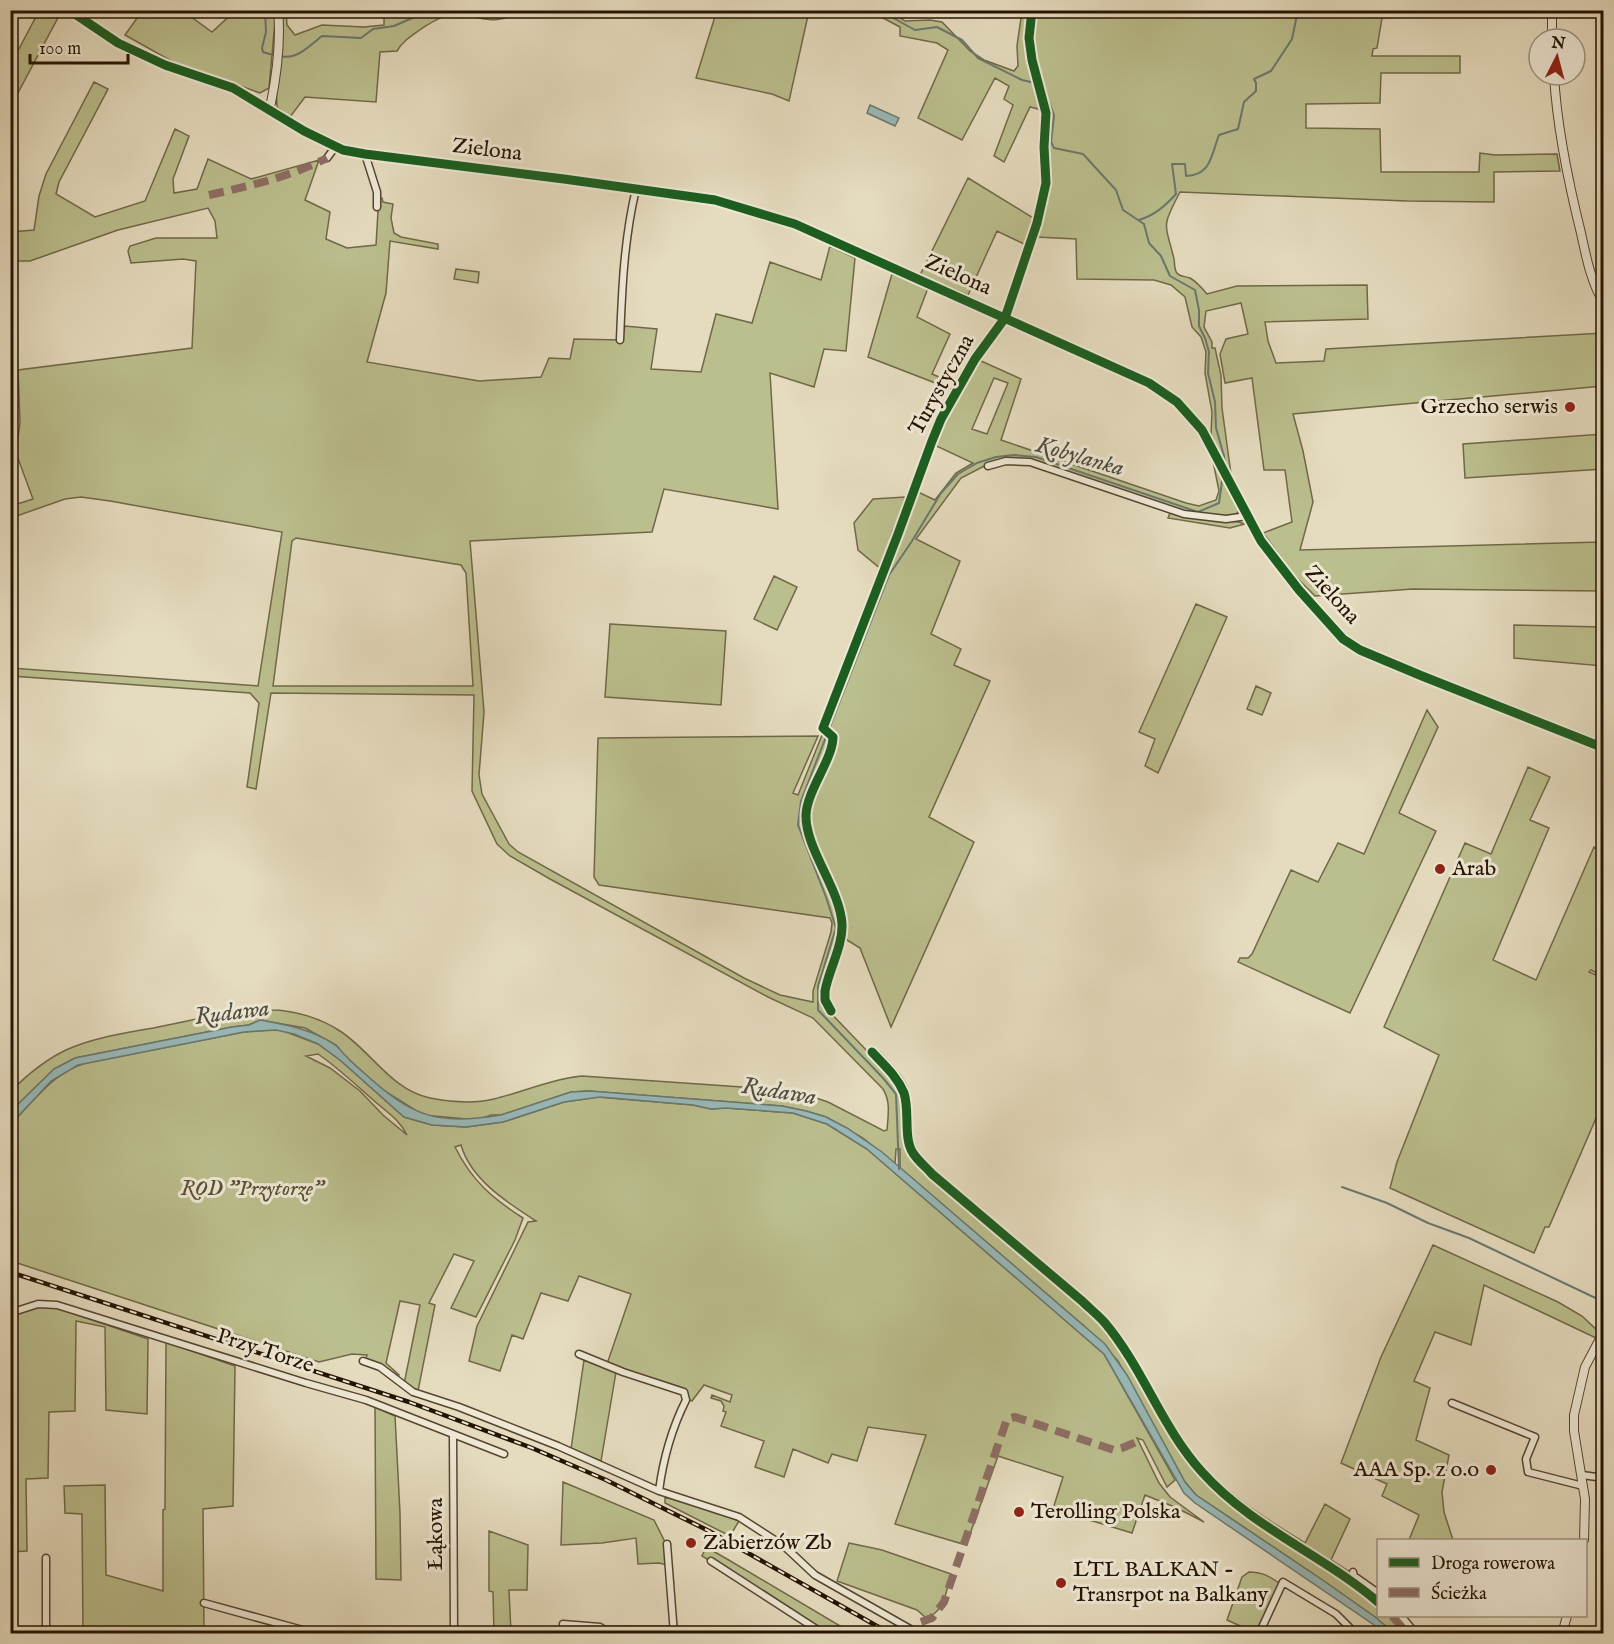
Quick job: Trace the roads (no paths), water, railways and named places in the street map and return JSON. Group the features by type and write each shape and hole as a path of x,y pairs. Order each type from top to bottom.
{"street":[{"name":"Zielona","path":"69,10 118,43 165,65 233,88 304,131 343,150 715,200 795,224 1153,385 1177,402 1202,430 1246,516 1262,541 1299,590 1342,639 1360,650 1422,676 1604,748"},
{"path":"265,106 271,103 279,47 278,10"},
{"name":"Turystyczna","path":"898,534 941,419 975,359 1005,318 1037,223 1046,183 1044,147 1046,113 1029,39 1032,10"},
{"path":"1552,10 1552,27"},
{"path":"1555,87 1558,124 1573,203 1595,284 1604,303"},
{"path":"327,158 336,146"},
{"path":"365,154 377,192 377,207"},
{"path":"620,340 625,250 636,189"},
{"path":"988,466 1006,461 1030,462 1184,514 1226,519 1246,516"},
{"name":"Przy Torze","path":"10,1312 38,1304 57,1305 366,1400 504,1454"},
{"path":"1584,1539 1583,1486 1574,1431 1574,1415 1585,1367 1604,1331"},
{"path":"579,1354 622,1372 680,1390 686,1396 665,1458 659,1491"},
{"path":"363,1361 380,1367 412,1392 459,1407 558,1446 659,1491 740,1517 777,1540 815,1575 919,1634"},
{"path":"1452,1403 1535,1437 1526,1460 1528,1472 1583,1486"},
{"name":"Łąkowa","path":"453,1434 454,1634"},
{"path":"1582,1475 1604,1478"},
{"path":"563,1623 600,1627 605,1632 673,1632 667,1544"},
{"path":"46,1558 46,1634"},
{"path":"711,1561 824,1634"},
{"path":"1353,1572 1354,1576 1377,1592"},
{"path":"1259,1634 1283,1582 1336,1614 1356,1634"},
{"path":"204,1603 317,1634"},
{"path":"1402,1617 1416,1634"},
{"path":"1562,1634 1567,1617"}],"water":[{"path":"870,105 899,118 895,126 867,113"},
{"path":"260,1020 299,1028 325,1039 336,1045 364,1073 397,1100 427,1115 442,1118 479,1118 501,1115 571,1092 590,1091 782,1106 826,1117 847,1128 882,1152 1105,1344 1127,1375 1185,1482 1196,1495 1324,1581 1394,1633 1386,1633 1195,1503 1184,1493 1104,1354 867,1149 827,1124 793,1113 711,1109 693,1105 600,1097 564,1102 503,1122 466,1127 432,1125 404,1117 340,1060 318,1044 294,1034 276,1030 244,1032 78,1065 51,1081 11,1124 11,1111 54,1069 75,1058 249,1025"}],"waterway":[{"name":"Kobylanka","path":"265,10 266,32 263,52 282,57 290,57 302,52 322,36 361,38 373,29 394,26 436,10"},
{"name":"Kobylanka","path":"885,10 888,15 915,30 937,27 962,40 978,58 1022,80 1035,83"},
{"path":"1139,220 1159,210 1176,194 1172,164 1185,164 1186,176 1201,172 1212,157 1219,135 1238,129 1244,102 1256,91 1254,79 1271,71 1292,39 1298,10"},
{"name":"Kobylanka","path":"1041,83 1054,115 1051,142 1054,148 1083,154 1116,190 1123,210 1144,224 1149,243 1161,256 1170,276 1195,290 1199,326 1209,352 1208,373 1215,402 1216,428 1225,466"},
{"name":"Kobylanka","path":"899,1169 896,1094 818,1010 818,986 836,928 798,825 801,801 889,575 941,493 958,474 977,463 996,457 1014,455 1036,457 1198,512 1219,503 1223,474"},
{"path":"1342,1187 1387,1203 1428,1223 1469,1238 1604,1302"}],"railway":[{"path":"10,1272 409,1402 532,1448 606,1480 709,1531 891,1634"}],"place":[{"name":"Grzecho serwis","path":"1570,407"},
{"name":"Arab","path":"1440,869"},
{"name":"AAA Sp. z o.o","path":"1491,1470"},
{"name":"Terolling Polska","path":"1019,1512"},
{"name":"Zabierzów Zb","path":"691,1543"},
{"name":"LTL BALKAN - Transrpot na Balkany","path":"1061,1583"}],"water label":[{"name":"Rudawa","path":"232,1013"},
{"name":"Rudawa","path":"779,1092"}],"park label":[{"name":"ROD \"Przytorze\"","path":"252,1189"}]}
